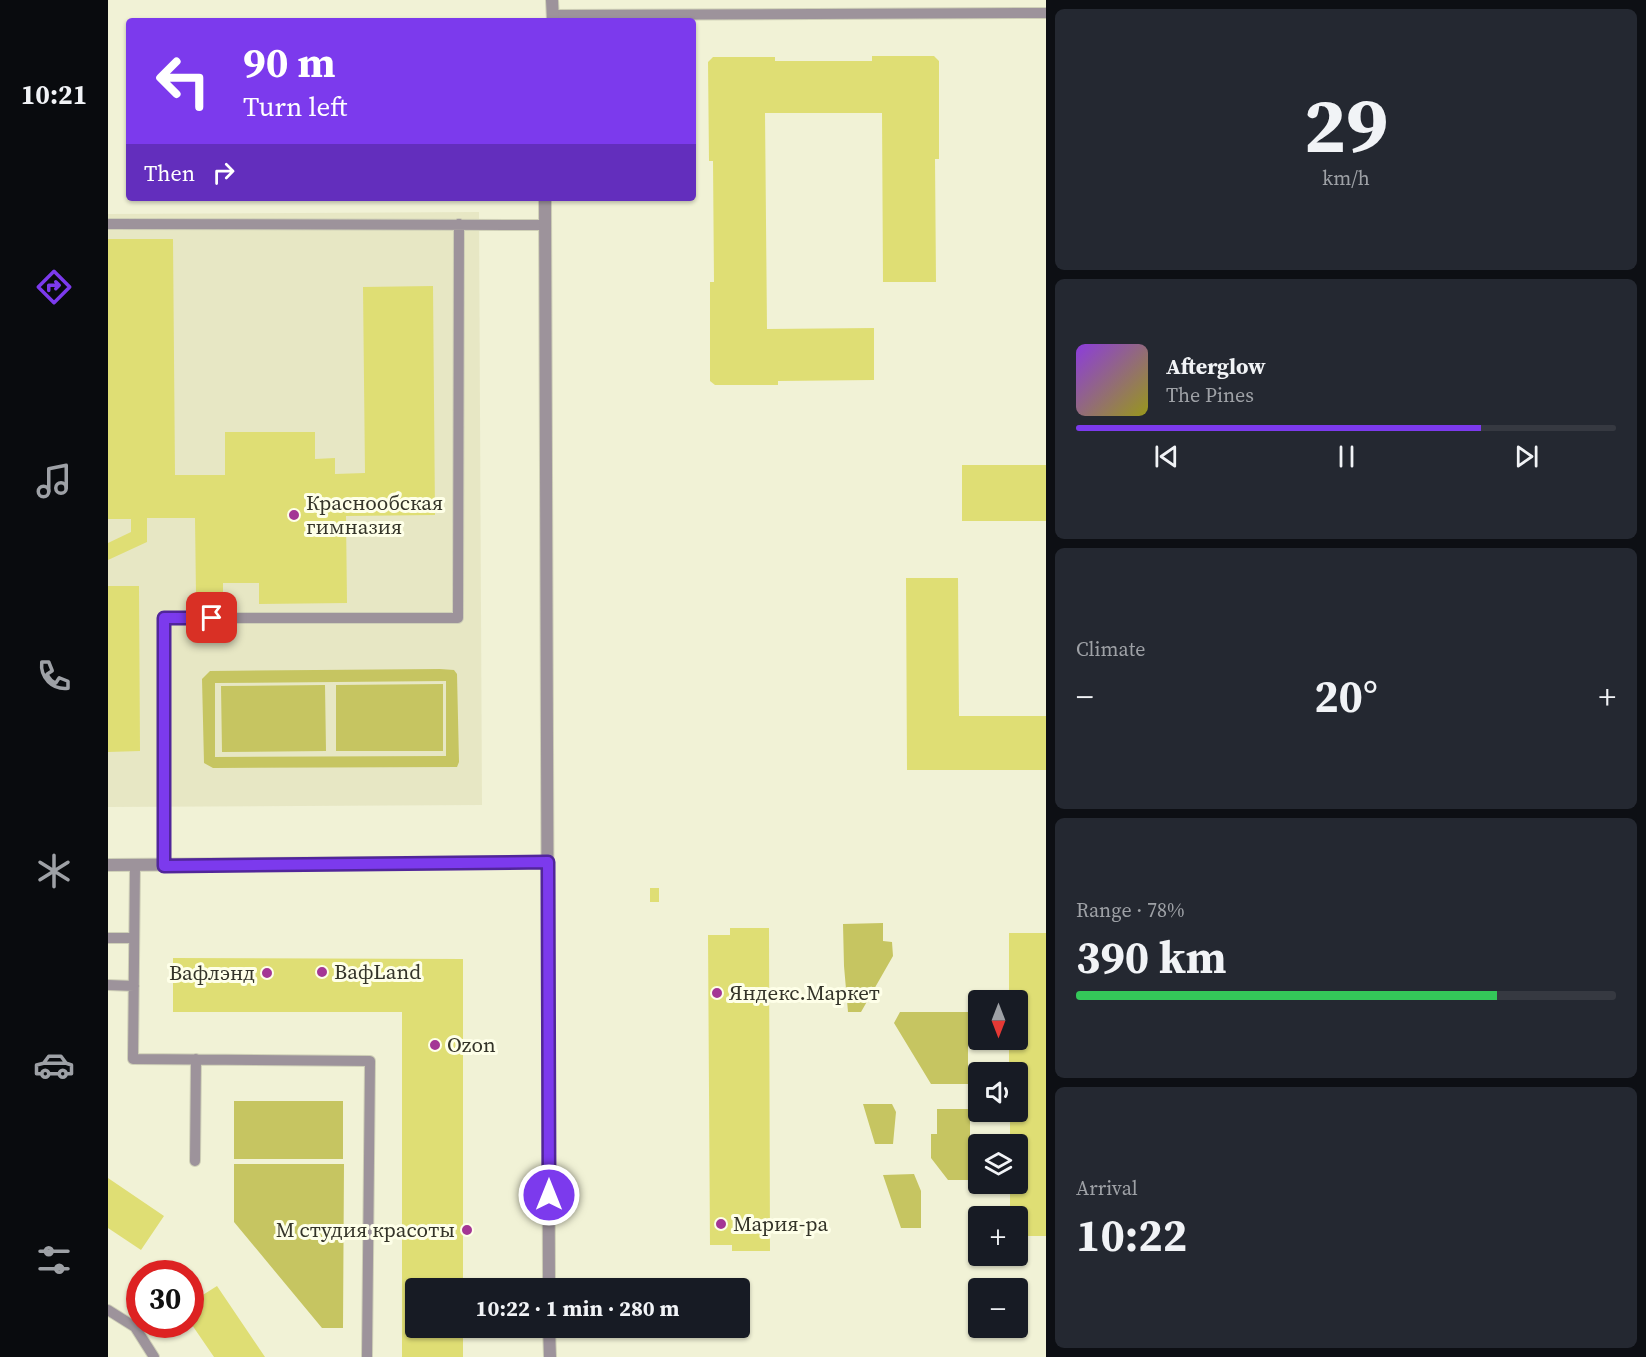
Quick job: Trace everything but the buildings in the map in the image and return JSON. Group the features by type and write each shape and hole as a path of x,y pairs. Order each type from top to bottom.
{"street":[{"path":"552,0 553,18"},
{"path":"545,201 549,1278"},
{"path":"108,865 548,862"},
{"path":"549,1338 549,1357"}],"lane":[{"path":"553,18 1046,13"},
{"path":"108,224 544,225"},
{"path":"164,866 164,618 458,618 459,224"},
{"path":"135,866 133,1059 370,1061 367,1357"},
{"path":"108,938 134,939"},
{"path":"108,985 134,986"},
{"path":"195,1161 196,1059"},
{"path":"108,1310 135,1327 154,1357"}],"shaded area":[{"name":"Краснообская гимназия","path":"479,212 482,805 108,807 108,214"},
{"path":"454,670 457,674 459,762 457,767 213,768 204,763 202,679 210,671","holes":["446,681 446,756 215,757 215,683"]},
{"path":"443,684 443,751 336,751 336,685"},
{"path":"325,685 326,751 222,752 221,686"},
{"path":"883,923 883,941 892,942 893,956 861,1012 848,1012 843,924"},
{"path":"900,1012 968,1012 968,1084 931,1084 894,1023"},
{"path":"234,1101 343,1101 343,1159 234,1159"},
{"path":"863,1104 892,1104 896,1112 893,1144 875,1144"},
{"path":"937,1109 968,1109 970,1134 968,1134 968,1180 948,1180 931,1158 931,1134 937,1134"},
{"path":"234,1164 344,1164 343,1328 322,1328 234,1222"},
{"path":"914,1174 921,1191 921,1228 901,1228 883,1175"}],"place":[{"name":"Краснообская гимназия","path":"294,515"},
{"name":"ВафLand","path":"322,972"},
{"name":"Вафлэнд","path":"267,973"},
{"name":"Яндекс.Маркет","path":"717,993"},
{"name":"Ozon","path":"435,1045"},
{"name":"Мария-ра","path":"721,1224"},
{"name":"M студия красоты","path":"467,1230"}],"route":[{"path":"212,618 164,618 164,866 548,862 549,1195"}]}
